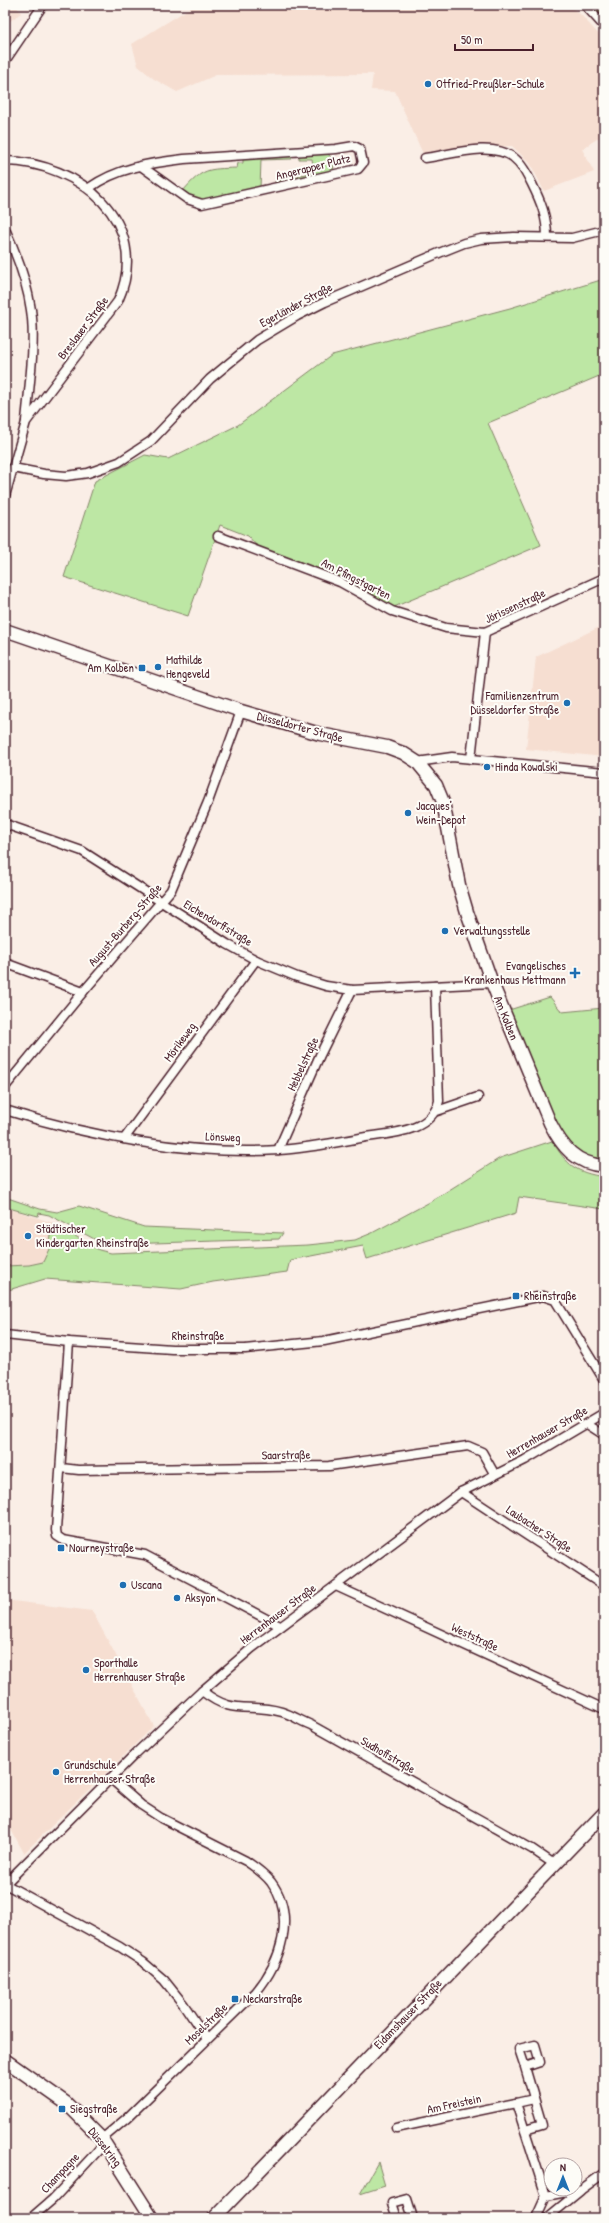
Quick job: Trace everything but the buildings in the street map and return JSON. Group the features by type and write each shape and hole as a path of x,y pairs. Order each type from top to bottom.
{"street":[{"path":"5,61 43,5"},
{"path":"586,5 604,26"},
{"name":"Angerapper Platz","path":"89,188 110,175 141,166 191,158 336,149 354,146 360,149 363,163 358,169 202,204 187,199 141,166"},
{"path":"425,158 484,150 497,151 512,157 523,167 540,199 546,218 547,237"},
{"name":"Breslauer Straße","path":"5,161 20,162 54,171 89,188 112,214 123,235 127,261 124,285 118,300 26,422 5,496"},
{"path":"5,229 20,263 32,311 26,422"},
{"name":"Egerländer Straße","path":"13,468 54,476 88,473 119,462 151,441 210,379 257,340 297,316 464,243 498,237 572,238 604,230"},
{"name":"Am Pfingstgarten","path":"218,536 340,582 392,611 446,628 485,632"},
{"name":"Jörissenstraße","path":"471,759 485,632 604,578"},
{"name":"Düsseldorfer Straße","path":"5,630 240,711 320,734 403,752 417,762"},
{"name":"August-Burberg-Straße","path":"5,1087 171,890 208,802 240,711"},
{"path":"417,762 440,757 604,772"},
{"name":"Am Kolben","path":"417,762 436,785 444,802 459,885 492,982 530,1078 555,1133 562,1144 579,1160 599,1166"},
{"name":"Eichendorffstraße","path":"5,824 82,851 161,902 256,960 297,978 326,986 352,990 435,986"},
{"name":"Mörikeweg","path":"124,1139 256,960"},
{"path":"5,963 84,992"},
{"path":"436,1111 440,1093 435,986 492,982"},
{"name":"Hebbelstraße","path":"278,1150 320,1055 352,990"},
{"name":"Lönsweg","path":"5,1110 124,1139 207,1149 278,1150 408,1130 428,1120 436,1111 478,1097"},
{"name":"Rheinstraße","path":"5,1335 69,1342 194,1349 245,1348 310,1343 543,1296 555,1300 604,1380"},
{"path":"69,1342 56,1530 58,1536 63,1540 145,1555 280,1626"},
{"name":"Herrenhauser Straße","path":"5,1884 110,1778 202,1691 280,1626 461,1492 525,1460 604,1413"},
{"path":"587,1424 604,1436"},
{"name":"Saarstraße","path":"61,1468 79,1470 329,1466 468,1446 482,1452 495,1475"},
{"name":"Laubacher Straße","path":"461,1492 604,1586"},
{"name":"Weststraße","path":"336,1586 604,1709"},
{"name":"Sudhoffstraße","path":"202,1691 216,1702 228,1707 282,1712 311,1725 532,1849 554,1864"},
{"name":"Moselstraße","path":"103,2140 256,1992 278,1956 285,1924 278,1896 271,1882 258,1869 246,1860 161,1818 141,1804 110,1778"},
{"name":"Eidamshauser Straße","path":"214,2218 603,1812"},
{"path":"5,1884 120,1947 142,1962 164,1980 184,2005 207,2039"},
{"name":"Düsselring","path":"5,2060 66,2103 103,2140 152,2218"},
{"path":"525,2067 542,2125 525,2130"},
{"name":"Am Freistein","path":"396,2128 534,2099"},
{"path":"516,2103 543,2187"},
{"name":"Champagne","path":"31,2218 53,2199 103,2140"},
{"path":"583,2188 604,2173"},
{"path":"536,2218 546,2197"},
{"path":"547,2218 572,2197"},
{"path":"397,2218 392,2203 407,2199 413,2218"}],"shaded area":[{"path":"5,5 19,5 17,7 21,13 5,25"},
{"name":"Otfried-Preußler-Schule","path":"195,5 567,5 580,14 604,40 604,134 582,149 594,172 544,191 530,163 512,146 481,147 423,154 395,91 371,90 373,74 216,75 177,92 154,79 138,66 132,44"},
{"name":"Familienzentrum Düsseldorfer Straße","path":"604,625 604,757 526,749 536,657"},
{"name":"Städtischer Kindergarten Rheinstraße","path":"5,1207 53,1223 49,1249 43,1262 29,1265 5,1266"},
{"name":"Grundschule Herrenhauser Straße","path":"5,1600 92,1611 154,1726 24,1853 5,1819"}],"green space":[{"path":"588,5 604,5 604,23"},
{"path":"299,154 328,154 334,161 333,172 276,185 275,181 314,172 312,159 299,159"},
{"path":"291,155 292,159 261,160 260,189 201,200 194,199 183,191 190,183 206,171 237,168 238,163 243,163 243,159 255,159 254,156"},
{"path":"604,279 604,374 488,423 541,545 394,607 373,598 345,580 257,546 248,536 220,525 188,616 64,577 95,481 145,455 168,459 238,425 332,355 510,308"},
{"path":"550,997 562,1012 604,1008 604,1161 590,1158 578,1152 568,1143 559,1131 509,1010"},
{"path":"552,1141 568,1162 573,1166 586,1173 604,1177 604,1209 519,1197 516,1213 367,1259 363,1246 290,1260 287,1272 213,1282 181,1289 45,1279 5,1291 5,1266 29,1265 43,1262 49,1249 53,1223 99,1250 111,1253 308,1245 355,1240 372,1233 430,1202 500,1158"},
{"path":"5,1197 40,1209 57,1212 79,1206 144,1227 283,1233 279,1239 123,1244 100,1242 49,1215 39,1213 38,1216 5,1207"},
{"path":"378,2162 385,2186 360,2194"}],"place":[{"name":"Otfried-Preußler-Schule","path":"428,84"},
{"name":"Mathilde Hengeveld","path":"158,667"},
{"name":"Am Kolben","path":"142,668"},
{"name":"Familienzentrum Düsseldorfer Straße","path":"567,703"},
{"name":"Hinda Kowalski","path":"487,767"},
{"name":"Jacques’ Wein-Depot","path":"408,813"},
{"name":"Verwaltungsstelle","path":"445,931"},
{"name":"Evangelisches Krankenhaus Mettmann","path":"575,973"},
{"name":"Städtischer Kindergarten Rheinstraße","path":"28,1236"},
{"name":"Rheinstraße","path":"516,1296"},
{"name":"Nourneystraße","path":"61,1548"},
{"name":"Uscana","path":"123,1585"},
{"name":"Aksyon","path":"177,1598"},
{"name":"Sporthalle Herrenhauser Straße","path":"86,1670"},
{"name":"Grundschule Herrenhauser Straße","path":"56,1772"},
{"name":"Neckarstraße","path":"235,1999"},
{"name":"Siegstraße","path":"62,2109"}]}
